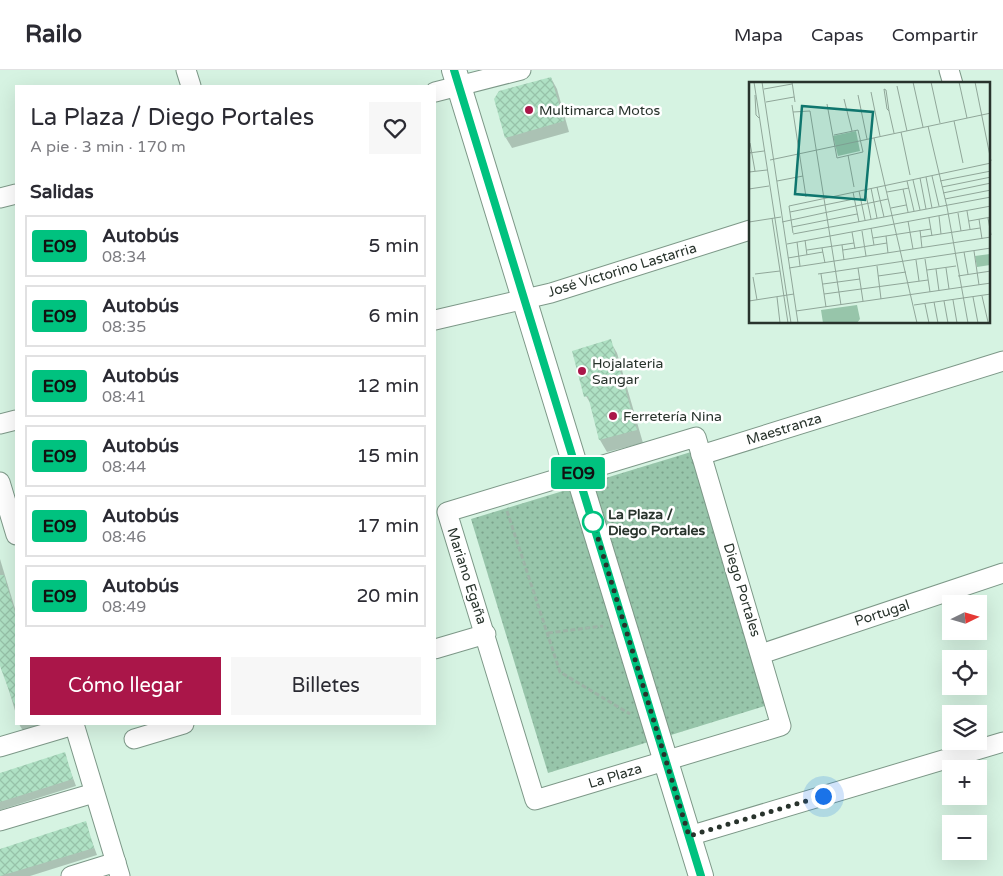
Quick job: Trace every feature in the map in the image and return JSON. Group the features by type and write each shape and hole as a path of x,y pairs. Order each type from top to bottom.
{"main road":[{"path":"457,78 701,876"}],"street":[{"path":"186,70 191,85"},
{"path":"436,91 457,78 521,70"},
{"path":"0,198 15,194"},
{"name":"José Victorino Lastarria","path":"436,320 551,293 749,230"},
{"name":"Maestranza","path":"701,455 1003,361"},
{"path":"0,424 15,420"},
{"path":"578,474 696,437 701,455"},
{"name":"Diego Portales","path":"701,455 781,726"},
{"name":"Mariano Egaña","path":"436,649 486,634 447,512 578,474"},
{"path":"0,482 15,532"},
{"name":"Portugal","path":"761,654 1003,573"},
{"name":"La Plaza","path":"486,634 535,800 781,726"},
{"path":"0,746 71,725"},
{"path":"71,876 118,869 74,725"},
{"path":"134,738 180,725"},
{"path":"689,836 1003,742"},
{"path":"0,822 94,792"}],"path":[{"path":"502,496 560,672 630,714"},
{"path":"548,633 603,626"}],"green space":[{"path":"691,452 768,705 548,773 471,519"}],"building":[{"name":"Multimarca Motos","path":"551,77 564,121 505,138 494,99 499,91"},
{"path":"611,339 637,430 599,440 588,396 584,397 572,351"},
{"path":"0,575 4,575 15,613 15,707 0,666"},
{"path":"65,752 73,779 0,802 0,773"},
{"path":"86,821 94,848 0,876 0,849"}],"bus line":[{"name":"E09","path":"454,70 701,876"}],"place":[{"name":"Multimarca Motos","path":"529,110"},
{"name":"Hojalateria Sangar","path":"582,371"},
{"name":"Ferretería Nina","path":"613,416"},
{"name":"La Plaza / Diego Portales","path":"593,522"}],"route":[{"path":"593,522 689,836 823,796"}]}
